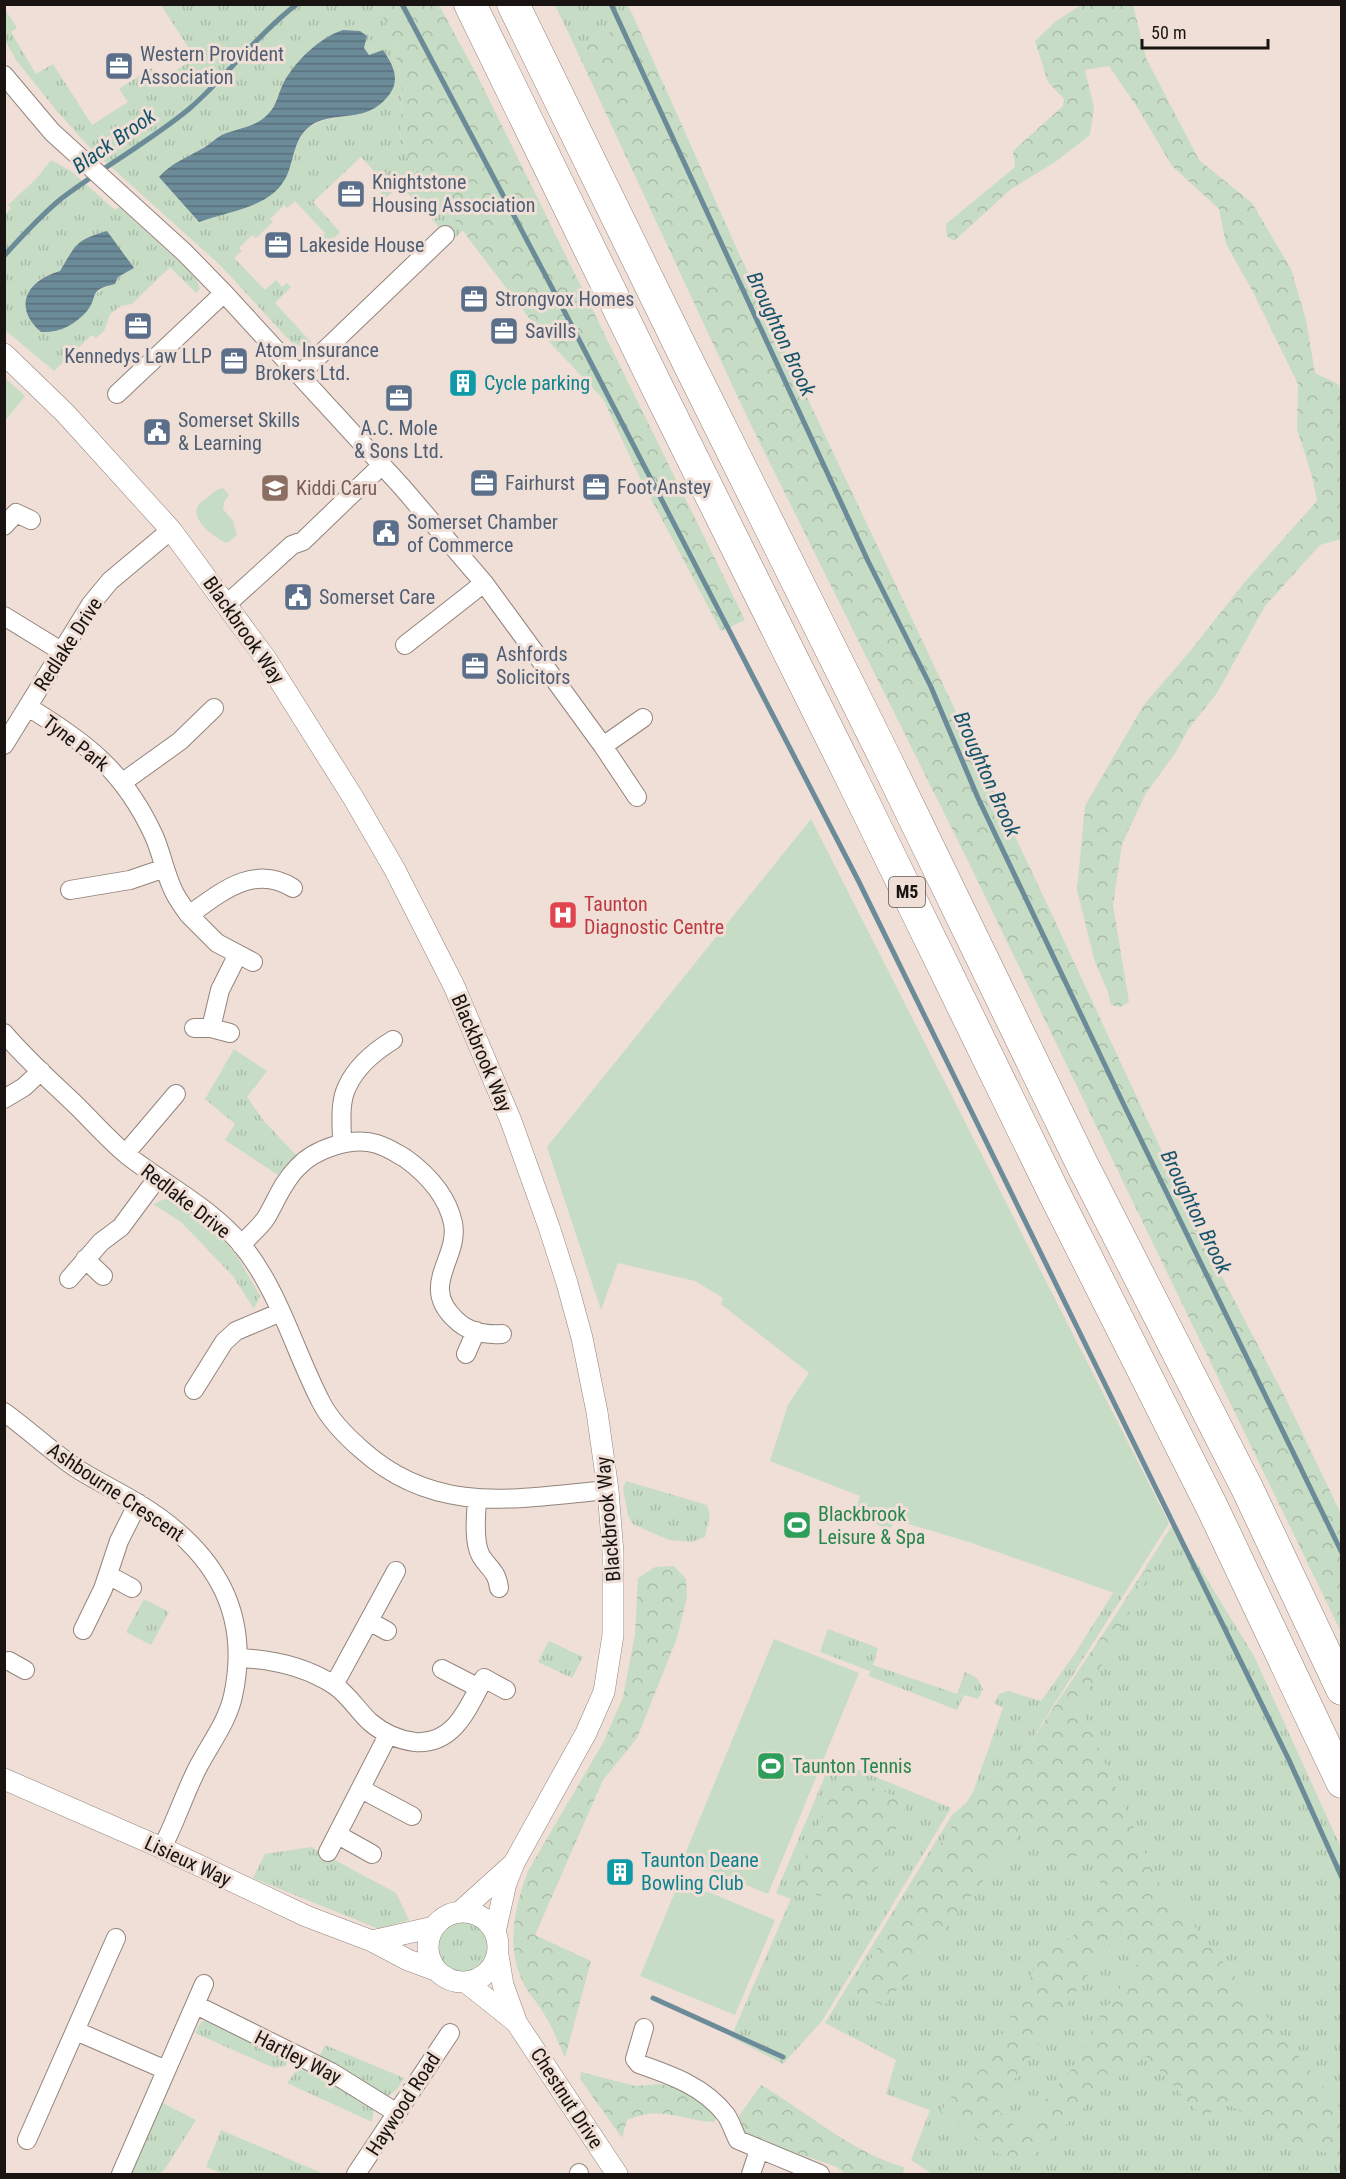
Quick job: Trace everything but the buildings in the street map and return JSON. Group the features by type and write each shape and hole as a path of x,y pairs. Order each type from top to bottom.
{"highway":[{"name":"M5","path":"470,4 1054,1193 1212,1507 1341,1782"},
{"name":"M5","path":"513,4 688,364 881,749 1081,1162 1247,1488 1341,1689"}],"street":[{"path":"4,75 52,132 185,253 224,292 382,465 484,583 603,746 637,797"},
{"path":"300,374 445,235"},
{"path":"117,394 224,292"},
{"name":"Blackbrook Way","path":"4,354 65,413 171,530 266,659 360,809 433,942 474,1030 511,1121 567,1283 582,1338 597,1412 608,1490 614,1583 613,1635 604,1692 586,1733 514,1863 506,1883 495,1932"},
{"path":"227,604 292,545 303,541 382,465"},
{"name":"Redlake Drive","path":"4,745 91,604 110,581 171,530"},
{"path":"405,645 484,583"},
{"path":"4,616 62,651"},
{"name":"Tyne Park","path":"28,707 60,726 92,751 123,782 156,839 174,893 189,915 217,943 245,959 220,990 202,1028 230,1033"},
{"name":"Tyne Park","path":"123,782 180,741 214,708"},
{"path":"603,746 643,718"},
{"path":"70,890 130,880 165,868"},
{"path":"189,915 236,883 254,878 272,878 292,888"},
{"name":"Redlake Drive","path":"4,1033 126,1153 220,1222 242,1245 264,1278 322,1404 355,1444 379,1464 415,1485 442,1494 477,1500 537,1498 608,1490"},
{"path":"342,1143 343,1103 346,1087 373,1043 393,1040"},
{"path":"4,1099 24,1087 41,1071"},
{"name":"Redlake Drive","path":"126,1153 174,1104"},
{"path":"242,1245 264,1221 296,1168 305,1160 322,1150 342,1143 374,1143 389,1149 418,1168 435,1185 446,1202 453,1224 452,1243 442,1274 440,1293 445,1311 460,1324 476,1331 489,1335 502,1334"},
{"path":"69,1280 101,1242 122,1227 158,1177"},
{"path":"85,1259 103,1276"},
{"path":"194,1390 224,1342 236,1331 281,1312"},
{"path":"466,1354 476,1331"},
{"name":"Ashbourne Crescent","path":"6,1417 76,1468 166,1521 189,1541 219,1579 231,1609 238,1658 232,1697 223,1724 198,1768 162,1848"},
{"path":"477,1500 477,1539 480,1554 502,1579"},
{"path":"83,1630 108,1575 119,1541 138,1503"},
{"path":"334,1685 396,1571"},
{"path":"108,1575 132,1588"},
{"path":"369,1621 387,1630"},
{"path":"238,1658 288,1664 334,1685 369,1721 388,1735 402,1740 429,1743 445,1736 458,1724 484,1678 506,1690"},
{"path":"442,1669 478,1688"},
{"path":"328,1852 388,1735"},
{"name":"Lisieux Way","path":"4,1779 162,1848 306,1916 372,1941 408,1960 435,1970"},
{"path":"361,1789 412,1816"},
{"path":"338,1835 372,1854"},
{"name":"Blackbrook Way","path":"460,1912 514,1863"},
{"path":"460,1912 481,1917 492,1926 499,1943 498,1955 492,1968 481,1978 467,1983 450,1980 435,1970 428,1949 428,1941 434,1928 442,1918 460,1912"},
{"path":"372,1941 434,1928"},
{"path":"27,2140 116,1938"},
{"name":"Chestnut Drive","path":"498,1955 503,1985 516,2022 617,2175"},
{"name":"Chestnut Drive","path":"467,1983 516,2022"},
{"path":"121,2175 204,1984"},
{"name":"Hartley Way","path":"196,2005 331,2072 397,2113"},
{"path":"644,2028 635,2059 639,2064 681,2078 724,2113 738,2140 820,2175"},
{"path":"76,2031 166,2070"},
{"name":"Haywood Road","path":"356,2175 450,2033"},
{"path":"751,2175 759,2150"}],"green space":[{"path":"161,5 377,5 393,38 402,90 400,148 463,230 452,241 400,185 374,209 370,204 388,186 361,157 313,202 340,232 330,242 321,245 317,241 325,233 295,201 287,208 284,205 270,219 273,222 256,238 252,235 239,248 242,251 234,258 265,290 276,280 282,287 287,283 291,287 275,303 311,342 303,347 291,342 220,265 91,149 56,110 16,60 5,40 4,8 17,28 11,32 36,74 53,64 92,125 128,102 119,89 151,68 160,81 195,58","holes":["366,42 363,48 369,55 383,50 365,113 330,119 311,126 300,138 289,168 277,189 260,202 221,214 203,148 222,135 261,121 271,112 285,81"]},
{"path":"377,5 439,5 479,79 745,620 721,631 639,476 603,399 538,330 400,148 402,90 393,38"},
{"path":"555,5 628,5 635,20 576,49"},
{"path":"1081,5 1133,5 1146,58 1199,160 1252,203 1291,269 1306,320 1315,373 1338,384 1342,393 1341,539 1320,545 1265,606 1217,693 1189,728 1176,752 1146,793 1122,844 1113,905 1129,1002 1120,1007 1111,1005 1095,962 1077,890 1085,806 1143,706 1244,583 1317,501 1312,476 1297,429 1298,384 1253,292 1226,244 1219,209 1172,166 1139,110 1109,66 1085,70 1094,107 1090,135 1058,160 1011,189 954,241 947,236 946,224 1015,167 1013,151 1063,106 1064,99 1048,82 1035,41 1055,22"},
{"path":"635,20 741,258 1047,904 1205,1244 1286,1399 1341,1514 1341,1632 967,859 748,419 576,49"},
{"path":"51,160 71,171 115,210 119,207 195,276 200,289 196,293 170,267 132,304 121,306 110,314 104,331 96,338 92,335 54,371 5,330 5,215 11,208 8,205 37,178","holes":["72,250 129,271 118,277 115,284 97,293 88,310 26,297 40,280 60,271"]},
{"path":"4,377 25,396 5,421 4,421"},
{"path":"223,488 229,495 224,502 223,509 233,521 237,535 227,543 206,529 196,513 200,504 218,489"},
{"path":"811,819 1169,1523 1123,1596 969,1542 895,1520 889,1530 854,1514 860,1496 770,1461 788,1405 809,1373 721,1304 723,1298 695,1281 618,1263 601,1310 547,1147"},
{"path":"234,1049 267,1071 247,1097 263,1120 296,1155 278,1175 225,1140 235,1124 205,1099"},
{"path":"165,1199 178,1202 214,1229 237,1256 260,1296 254,1309 233,1276 181,1222 153,1204"},
{"path":"626,1481 707,1505 710,1516 705,1537 692,1542 669,1540 633,1524 628,1516 623,1488"},
{"path":"1173,1524 1254,1656 1341,1848 1341,2174 932,2174 911,2160 930,2110 886,2094 896,2060 825,2023 952,1815 1031,1749"},
{"path":"1173,1530 1079,1708 1156,1878 1341,2107 1341,2156 1297,2146 1223,2101 1204,2119 1146,2056 1099,2093 1023,2166 1002,2156 940,2112 1018,2009 1040,1954 1076,1934 1105,1876 1081,1855 1062,1859 1021,1833 884,2006 851,1991 973,1792 1027,1747","holes":["1120,1929 1140,1960 1095,2024 1071,2070 1019,2130 995,2107"]},
{"path":"674,1566 686,1579 687,1597 677,1638 637,1738 603,1780 535,1935 591,1961 565,2058 548,2021 519,1972 513,1944 519,1900 528,1871 604,1741 623,1697 635,1634 638,1578 655,1567"},
{"path":"1113,1593 1123,1596 1027,1747 973,1792 1003,1708 994,1703 999,1694 1008,1691 1041,1701 1074,1655"},
{"path":"144,1599 169,1612 151,1645 126,1632"},
{"path":"828,1629 878,1648 873,1665 957,1694 965,1672 977,1678 983,1689 978,1699 964,1695 957,1710 869,1676 870,1671 820,1652"},
{"name":"Taunton Tennis","path":"774,1639 859,1673 768,1894 683,1859"},
{"path":"549,1641 583,1657 572,1678 538,1662"},
{"path":"832,1759 951,1808 822,2021 783,2064 731,2037 791,1899 776,1893"},
{"path":"839,1775 909,1801 859,1909 793,1887"},
{"path":"311,1847 396,1893 409,1920 379,1929 253,1878 265,1854"},
{"path":"680,1880 775,1920 735,2015 640,1976"},
{"path":"458,1922 468,1922 481,1929 488,1942 488,1952 481,1965 468,1972 458,1972 449,1968 442,1961 438,1952 438,1942 442,1933 449,1926"},
{"path":"212,2018 288,2057 286,2066 274,2068 195,2033 201,2022"},
{"path":"325,2045 404,2078 397,2089 387,2097 317,2062"},
{"path":"307,2067 374,2109 372,2122 287,2083 295,2072"},
{"path":"581,2072 635,2086 660,2084 680,2088 718,2116 714,2122 661,2114 639,2116 627,2120 622,2138 580,2079"},
{"path":"761,2085 847,2141 903,2167 904,2174 846,2174 835,2166 746,2137 739,2116"},
{"path":"161,2102 196,2120 165,2169 159,2174 131,2174 129,2173"},
{"path":"221,2130 324,2174 223,2174 206,2167"}],"water":[{"path":"343,30 360,31 367,36 364,48 369,55 383,50 392,65 395,76 391,92 372,110 319,121 304,131 288,173 273,194 250,206 199,222 159,177 221,135 254,124 264,118 272,110 285,80 296,64 326,38"},
{"path":"107,231 134,268 118,277 115,284 97,291 87,311 72,324 54,331 41,332 32,323 27,313 27,296 32,288 39,281 60,271 74,249 83,240"}],"waterway":[{"name":"Black Brook","path":"4,256 62,198 189,109 282,16 297,4"},
{"path":"402,4 559,301 858,880 1289,1760 1342,1878"},
{"name":"Broughton Brook","path":"611,4 868,561 931,687 978,798 1123,1103 1342,1553"},
{"path":"653,1998 783,2057"}],"place":[{"name":"Western Provident Association","path":"119,66"},
{"name":"Knightstone Housing Association","path":"351,194"},
{"name":"Lakeside House","path":"278,245"},
{"name":"Strongvox Homes","path":"474,299"},
{"name":"Kennedys Law LLP","path":"138,326"},
{"name":"Savills","path":"504,331"},
{"name":"Atom Insurance Brokers Ltd.","path":"234,361"},
{"name":"Cycle parking","path":"463,383"},
{"name":"A.C. Mole & Sons Ltd.","path":"399,398"},
{"name":"Somerset Skills & Learning","path":"157,432"},
{"name":"Fairhurst","path":"484,483"},
{"name":"Foot Anstey","path":"596,487"},
{"name":"Kiddi Caru","path":"275,488"},
{"name":"Somerset Chamber of Commerce","path":"386,533"},
{"name":"Somerset Care","path":"298,597"},
{"name":"Ashfords Solicitors","path":"475,666"},
{"name":"Taunton Diagnostic Centre","path":"563,915"},
{"name":"Blackbrook Leisure & Spa","path":"797,1525"},
{"name":"Taunton Tennis","path":"771,1766"},
{"name":"Taunton Deane Bowling Club","path":"620,1872"}]}
